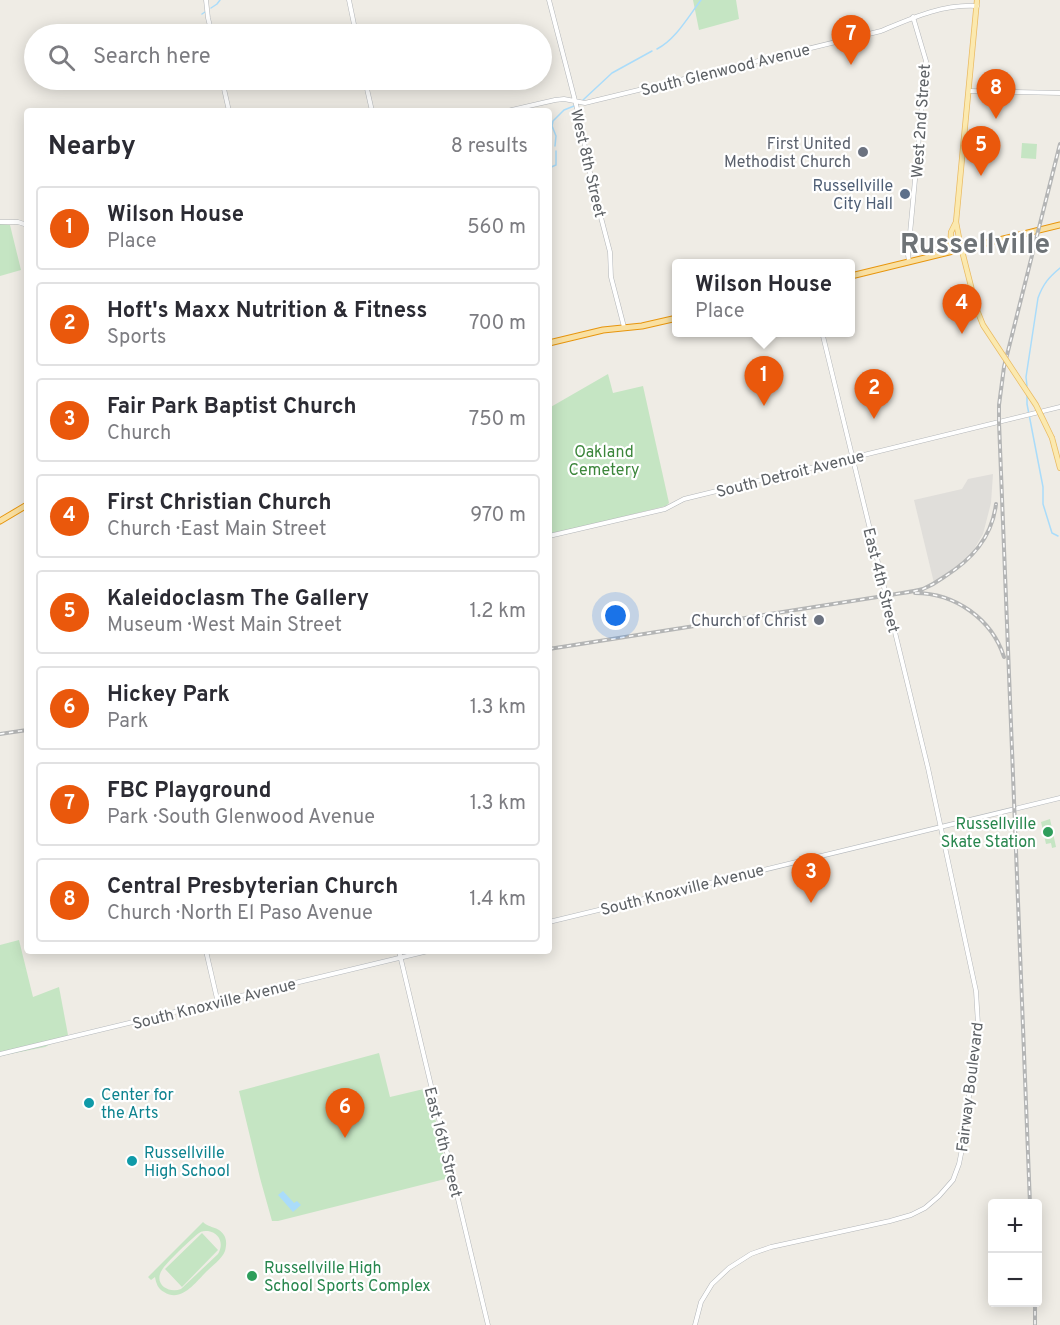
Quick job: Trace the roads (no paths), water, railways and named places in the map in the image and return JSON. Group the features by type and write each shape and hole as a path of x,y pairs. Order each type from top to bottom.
{"highway":[{"path":"855,275 1060,225"},
{"path":"552,342 603,330 672,319"},
{"path":"0,521 24,507"}],"main road":[{"path":"977,3 957,222 977,310 983,326 1036,405 1052,438 1060,468"},
{"path":"950,252 951,232 957,222"}],"street":[{"path":"206,0 210,24"},
{"path":"349,0 354,24"},
{"name":"West 8th Street","path":"549,0 579,116 592,183 610,252 611,277 624,327"},
{"name":"South Glenwood Avenue","path":"520,108 564,99 585,103 880,31 939,9 977,3"},
{"name":"West 2nd Street","path":"909,261 926,61 913,17"},
{"path":"225,90 229,108"},
{"path":"367,90 371,108"},
{"path":"969,91 1060,93"},
{"path":"0,222 24,224"},
{"name":"East 4th Street","path":"823,337 941,827"},
{"name":"South Detroit Avenue","path":"552,535 665,509 684,499 1060,406"},
{"name":"South Knoxville Avenue","path":"552,921 1060,798"},
{"name":"Fairway Boulevard","path":"695,1325 701,1302 712,1284 729,1268 751,1254 771,1247 911,1215 925,1208 953,1180 963,1144 978,1024 976,991 941,827"},
{"path":"207,954 218,1003"},
{"name":"East 16th Street","path":"399,954 488,1325"},
{"name":"South Knoxville Avenue","path":"0,1054 416,954"}],"water":[{"path":"283,1191 294,1203 297,1201 301,1205 293,1212 278,1195"}],"waterway":[{"path":"211,8 220,0"},
{"path":"657,49 676,34 701,0"},
{"path":"583,100 612,73 652,51"},
{"path":"555,146 553,121 564,110 574,106"},
{"path":"552,167 556,165 556,151"},
{"path":"1027,386 1026,377 1038,298 1047,281 1060,268"},
{"path":"1027,394 1043,487 1043,504 1052,533 1058,536"}],"railway":[{"path":"1030,1199 999,405 1004,367 1060,144"},
{"path":"552,649 923,589 954,570 979,547 990,527 996,504"},
{"path":"915,593 944,598 970,611 991,631 1004,657"},
{"path":"0,734 24,730"},
{"path":"1035,1307 1035,1325"}],"place":[{"name":"FBC Playground","path":"851,65"},
{"name":"Central Presbyterian Church","path":"996,119"},
{"name":"First United Methodist Church","path":"863,152"},
{"name":"Kaleidoclasm The Gallery","path":"981,176"},
{"name":"Russellville City Hall","path":"905,194"},
{"name":"First Christian Church","path":"962,334"},
{"name":"Wilson House","path":"764,406"},
{"name":"Hoft's Maxx Nutrition & Fitness","path":"874,419"},
{"name":"Church of Christ","path":"819,620"},
{"name":"Russellville Skate Station","path":"1048,832"},
{"name":"Fair Park Baptist Church","path":"811,903"},
{"name":"Center for the Arts","path":"89,1103"},
{"name":"Hickey Park","path":"345,1138"},
{"name":"Russellville High School","path":"132,1161"},
{"name":"Russellville High School Sports Complex","path":"252,1276"}],"district":[{"name":"Russellville","path":"975,243"}],"park label":[{"name":"Oakland Cemetery","path":"604,460"}]}
